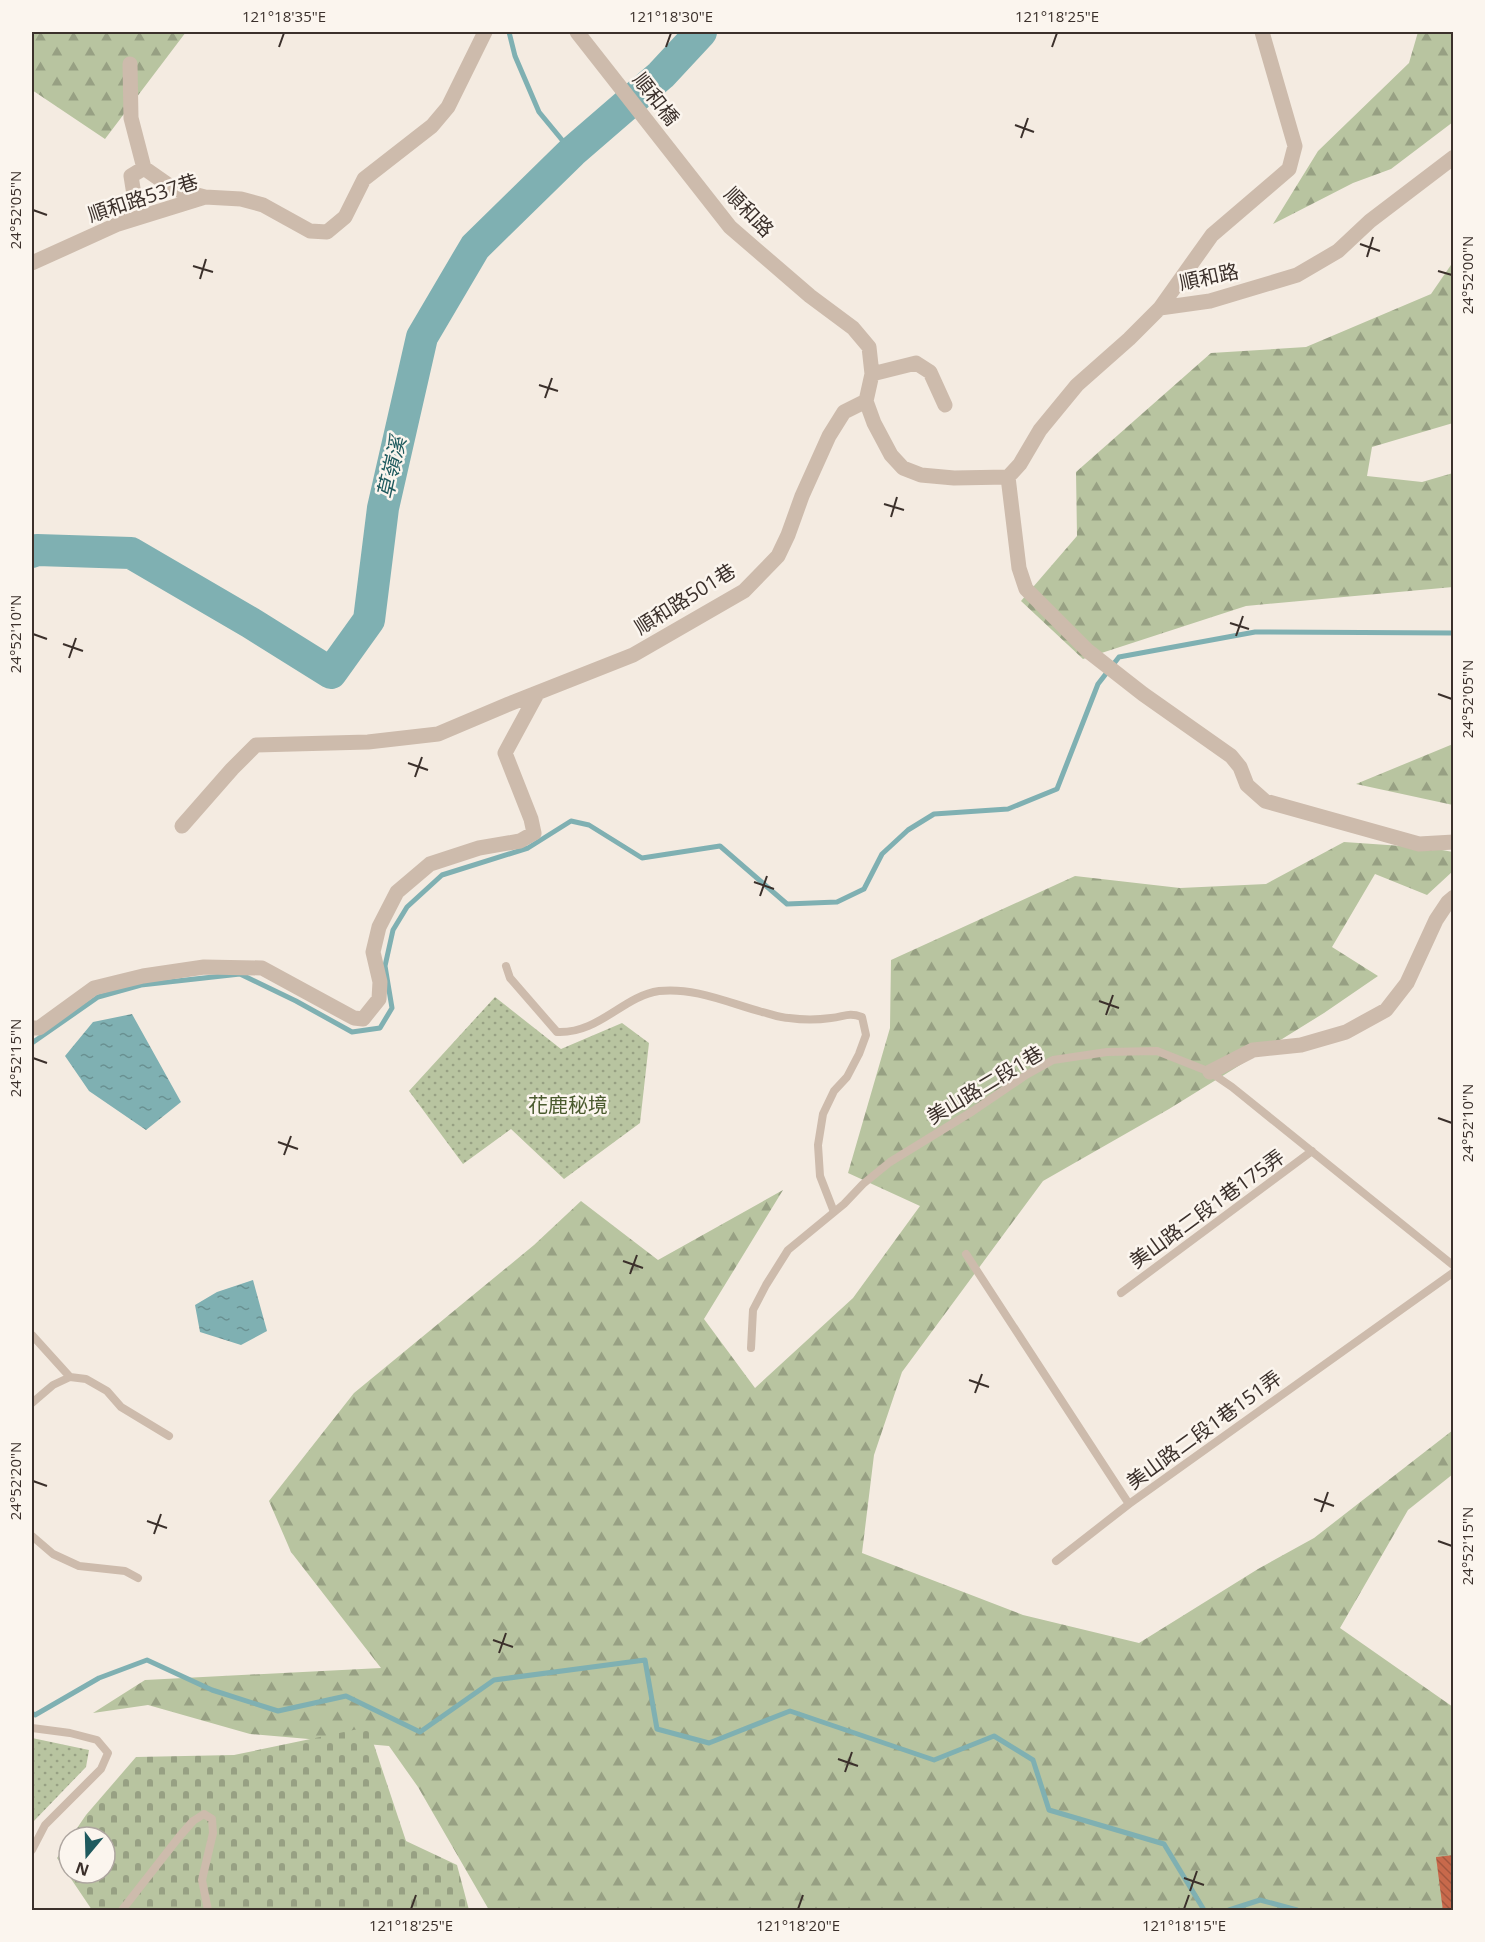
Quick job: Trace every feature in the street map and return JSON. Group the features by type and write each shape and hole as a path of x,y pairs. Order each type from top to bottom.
{"street":[{"name":"順和路537巷","path":"32,263 118,224 205,197 241,199 263,205 310,231 327,232 345,217 364,179 432,126 448,107 485,32"},
{"name":"順和橋","path":"577,32 671,153"},
{"path":"1160,308 1212,235 1288,169 1295,146 1262,32"},
{"path":"130,64 131,118 144,168 174,189 205,197"},
{"name":"順和路","path":"671,153 730,227 810,296 853,328 869,347 872,374 866,401"},
{"name":"順和路","path":"1008,477 1020,464 1040,430 1077,384 1129,339 1160,308 1210,302 1297,275 1338,251 1370,221 1454,156"},
{"path":"123,208 135,201 131,176 144,168"},
{"path":"872,374 916,363 930,372 945,405"},
{"path":"866,401 874,423 891,455 903,468 921,475 954,478 1008,477 1019,568 1026,589 1088,651 1119,676 1231,756 1240,767 1247,785 1265,801 1419,844 1454,842"},
{"name":"順和路501巷","path":"182,826 256,745 368,742 438,734 633,655 744,591 778,556 829,436 844,412 866,401"},
{"path":"32,1028 39,1028 94,988 143,976 204,967 262,968 354,1018 363,1018 379,999 380,982 373,952 379,927 397,892 430,864 479,848 520,841 534,833 531,819 505,753 537,694"},
{"path":"1210,1072 1253,1050 1301,1045 1346,1032 1386,1010 1407,982 1436,921 1454,897"}],"lane":[{"path":"506,966 510,978 557,1032 565,1033 602,1021 637,999 658,991 698,993 786,1018 813,1020 837,1018 851,1013 862,1017 866,1035 860,1054 848,1077 834,1091 823,1114 818,1145 820,1176 834,1212"},
{"name":"美山路二段1巷","path":"751,1348 753,1310 788,1250 834,1212 863,1184 890,1162 1053,1060 1107,1052 1157,1051 1210,1072 1232,1087 1454,1266"},
{"name":"美山路二段1巷175弄","path":"1121,1293 1312,1151"},
{"name":"美山路二段1巷151弄","path":"966,1254 1129,1504 1454,1272"},
{"path":"32,1335 70,1377"},
{"path":"32,1403 53,1385 70,1377 86,1379 107,1391 121,1407 169,1436"},
{"path":"1056,1561 1129,1504"},
{"path":"32,1536 53,1554 79,1566 125,1571 138,1578"},
{"path":"32,1728 70,1732 97,1740 108,1752 101,1769 45,1826 32,1850"},
{"path":"122,1911 179,1837 193,1821 204,1814 212,1819 213,1833 202,1880 208,1911"}],"green space":[{"path":"32,32 186,32 105,139 32,90"},
{"path":"1418,32 1453,32 1453,122 1391,169 1353,183 1273,224 1318,151 1409,63"},
{"path":"1453,262 1453,423 1372,447 1367,476 1422,482 1453,473 1453,587 1246,606 1083,659 1021,601 1077,536 1076,472 1211,353 1306,347 1431,294"},
{"path":"1453,744 1453,805 1356,784"},
{"path":"1344,842 1431,848 1453,852 1453,871 1427,895 1375,874 1332,947 1378,976 1324,1013 1169,1109 1043,1181 902,1372 874,1455 862,1553 1023,1615 1139,1643 1258,1569 1314,1538 1453,1430 1453,1474 1408,1510 1340,1628 1453,1707 1453,1910 489,1910 418,1787 389,1746 250,1734 148,1705 93,1713 145,1680 381,1668 291,1552 269,1501 354,1393 534,1245 581,1201 658,1260 783,1190 704,1319 755,1388 853,1298 920,1206 848,1173 890,1028 891,960 1075,876 1180,888 1266,884"},
{"name":"花鹿秘境","path":"495,997 561,1049 622,1023 649,1043 640,1123 564,1179 511,1129 463,1164 409,1091"},
{"path":"368,1727 406,1841 457,1865 469,1910 92,1910 75,1885 117,1885 117,1825 79,1825 136,1757 234,1755"},
{"path":"32,1738 89,1750 86,1767 32,1823"}],"water":[{"path":"132,1014 181,1102 146,1130 89,1091 65,1056 93,1022"},
{"path":"253,1280 267,1331 241,1345 200,1332 195,1305 217,1292"}],"building":[{"path":"1454,1855 1454,1911 1443,1911 1436,1857"}],"waterway":[{"path":"509,32 515,56 539,112 572,152"},
{"name":"草嶺溪","path":"32,552 37,550 131,553 331,673 369,620 383,508 422,337 475,247 572,152 661,75 701,32"},
{"path":"32,1043 98,997 141,985 240,974 352,1032 380,1028 392,1008 385,966 393,930 407,907 442,875 528,848 571,821 589,825 642,858 720,846 787,904 837,902 864,889 882,854 908,830 934,814 1008,809 1057,789 1098,684 1119,657 1255,632 1454,633"},
{"path":"32,1713 35,1715 99,1678 147,1660 212,1690 278,1711 346,1696 420,1732 494,1680 645,1660 657,1729 709,1743 790,1711 934,1760 994,1736 1033,1760 1049,1810 1164,1844 1204,1910"},
{"path":"1229,1910 1260,1900 1297,1910"}]}
